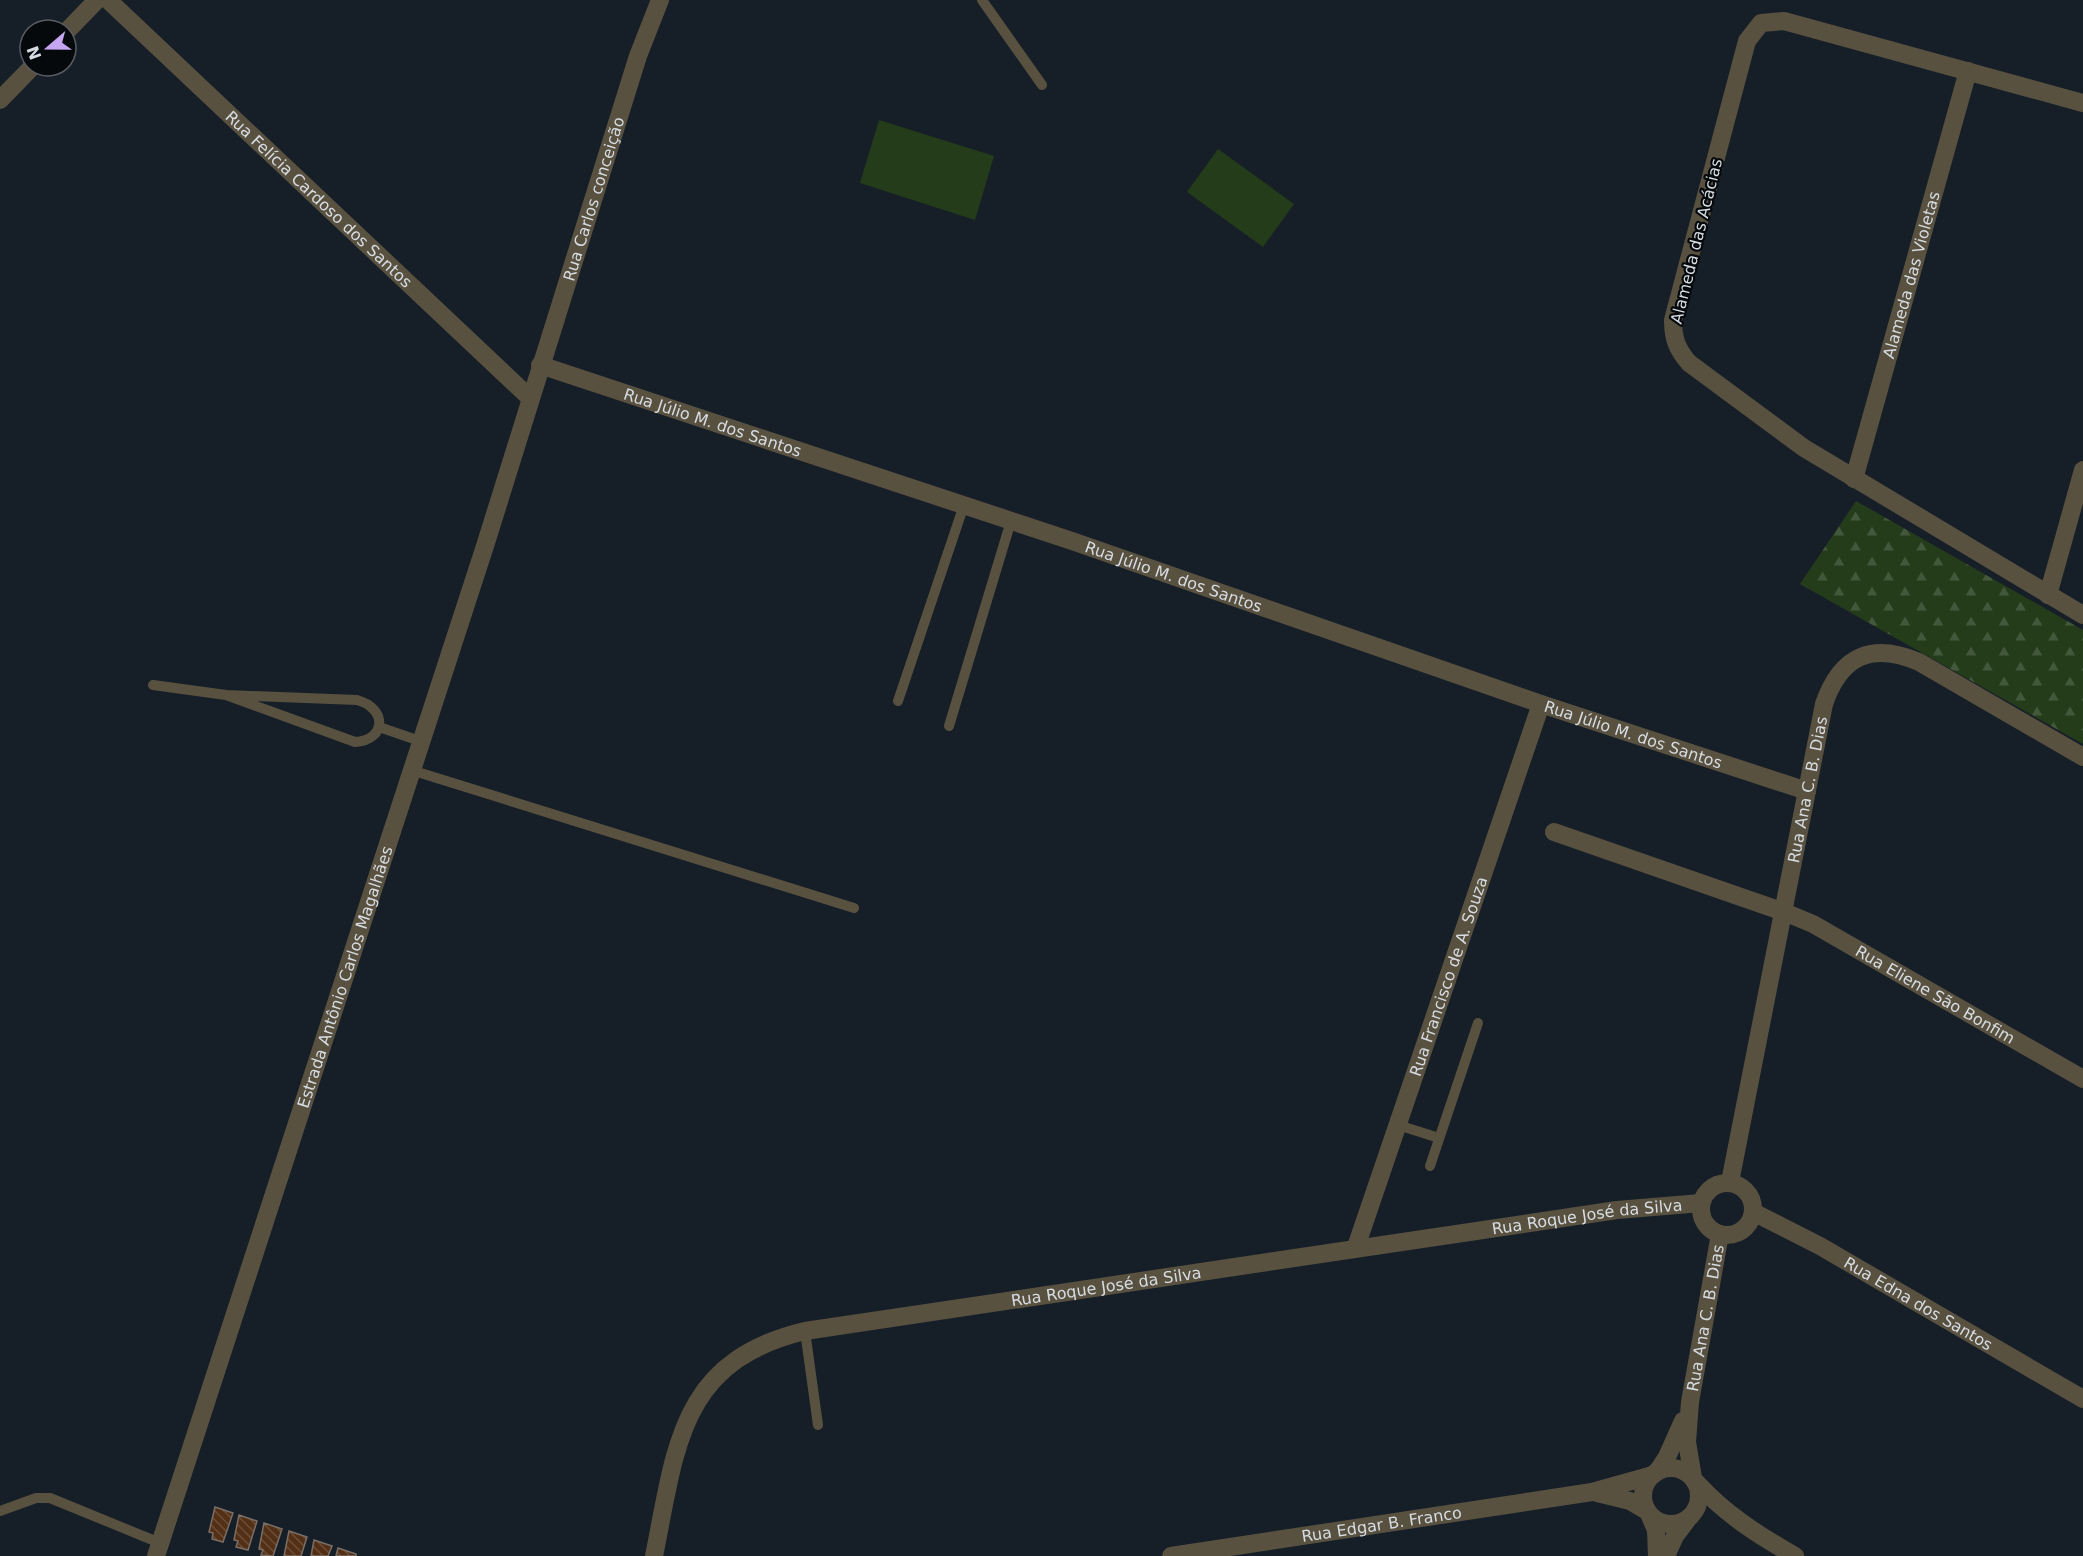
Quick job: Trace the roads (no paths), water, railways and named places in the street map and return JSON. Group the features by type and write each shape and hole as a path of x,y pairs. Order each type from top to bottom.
{"street":[{"path":"78,20 97,0"},
{"name":"Rua Felícia Cardoso dos Santos","path":"108,0 530,398"},
{"name":"Rua Carlos conceição","path":"530,398 638,56 660,0"},
{"name":"Alameda das Acácias","path":"2083,103 1784,21 1761,23 1747,41 1673,320 1673,334 1677,350 1689,363 1804,448 2083,615"},
{"name":"Alameda das Violetas","path":"1854,479 1968,72"},
{"path":"0,100 21,78"},
{"name":"Rua Júlio M. dos Santos","path":"540,365 1011,521 1541,704 1807,791"},
{"name":"Estrada Antônio Carlos Magalhães","path":"158,1550 320,1058 420,741 485,546 530,398"},
{"path":"2048,595 2083,470"},
{"name":"Rua Ana C. B. Dias","path":"1730,1182 1824,704 1831,683 1842,669 1857,658 1876,652 1898,653 1919,662 2083,757"},
{"name":"Rua Francisco de A. Souza","path":"1356,1247 1541,704"},
{"name":"Rua Eliene São Bonfim","path":"1554,832 1784,912 1845,941 2083,1079"},
{"path":"1730,1182 1745,1189 1750,1196 1753,1212 1745,1228 1729,1235 1720,1234 1704,1223 1701,1203 1708,1190 1714,1185 1730,1182"},
{"name":"Rua Roque José da Silva","path":"654,1556 680,1439 689,1415 704,1390 723,1368 745,1352 774,1338 805,1331 1356,1247 1617,1210 1701,1203"},
{"name":"Rua Edna dos Santos","path":"1753,1212 1820,1246 2083,1399"},
{"name":"Rua Ana C. B. Dias","path":"1694,1480 1688,1442 1690,1402 1720,1234"},
{"name":"Rua Ana C. B. Dias","path":"1655,1474 1675,1441 1690,1402"},
{"path":"1658,1556 1656,1530 1648,1513 1643,1492 1655,1474 1672,1468 1694,1480 1735,1518 1795,1556"},
{"name":"Rua Edgar B. Franco","path":"1171,1556 1592,1492 1655,1474"},
{"path":"1666,1556 1675,1536 1699,1503 1694,1480"},
{"name":"Rua Edgar B. Franco","path":"1592,1492 1623,1499 1648,1513"},
{"path":"1648,1513 1661,1523 1674,1525 1687,1520"}],"lane":[{"path":"982,0 1042,85"},
{"path":"898,701 964,506"},
{"path":"949,726 1011,521"},
{"path":"153,685 226,695 357,700 370,704 378,714 379,727 374,736 365,741 355,742 226,695"},
{"path":"379,727 420,741"},
{"path":"411,770 854,908"},
{"path":"1430,1166 1478,1023"},
{"path":"1398,1125 1439,1138"},
{"path":"805,1331 818,1425"},
{"path":"0,1511 36,1498 50,1498 158,1550"}]}
